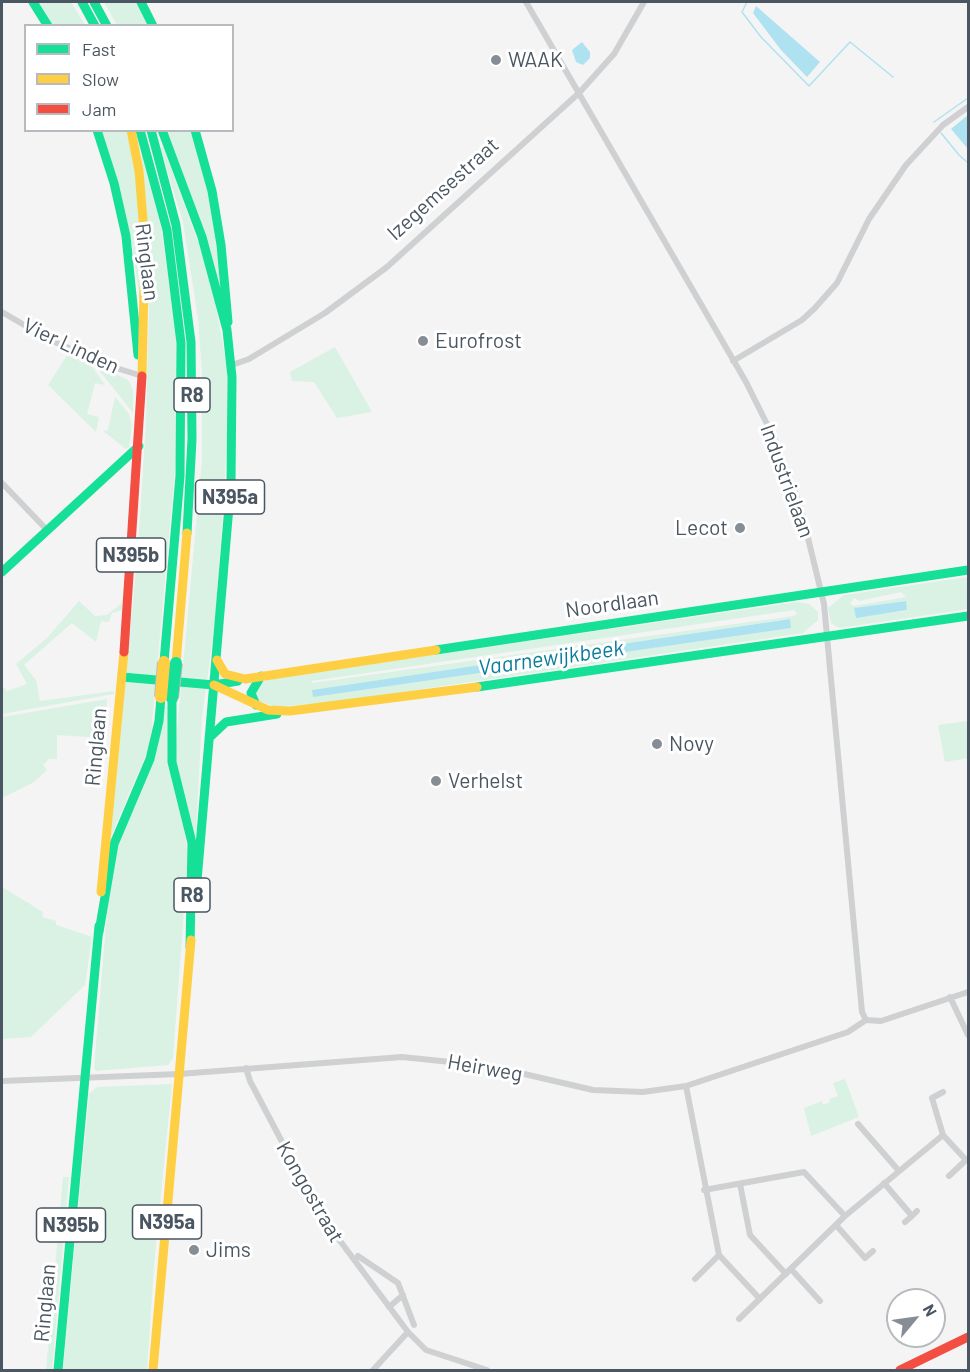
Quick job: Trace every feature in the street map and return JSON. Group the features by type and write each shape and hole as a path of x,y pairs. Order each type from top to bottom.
{"main road":[{"path":"33,2 47,24"},
{"path":"82,2 94,24"},
{"path":"94,2 106,24"},
{"path":"141,2 152,24"},
{"name":"Ringlaan","path":"58,1371 122,677 138,464 142,376 126,236 114,183 98,132"},
{"path":"130,132 139,171 145,244 142,376"},
{"name":"R8","path":"141,132 167,230 181,343 180,476 167,698 172,762 192,843 190,946"},
{"name":"R8","path":"152,132 176,225 191,342 189,495 170,662"},
{"path":"163,132 202,237 227,330"},
{"name":"N395a","path":"153,1371 231,483 232,365 227,330 222,245 212,191 196,132"},
{"path":"2,572 139,446"},
{"path":"120,462 138,464"},
{"name":"Noordlaan","path":"122,677 214,685 244,678 969,570"},
{"name":"Noordlaan","path":"209,738 226,722 290,711 344,706 969,616"},
{"path":"217,660 225,674 244,678"},
{"path":"256,705 251,693 261,676"},
{"name":"Noordlaan","path":"214,685 267,710 290,711"},
{"name":"R8","path":"99,932 114,844 150,759 167,698"},
{"path":"900,1371 969,1337"}],"street":[{"name":"Industrielaan","path":"526,2 760,410 789,474 800,505 821,592 827,637 862,1012 866,1020"},
{"name":"Izegemsestraat","path":"232,365 249,359 325,314 363,285 579,93 614,54 644,2"},
{"path":"733,361 802,320 815,308 837,283 869,219 906,165 943,125 969,107"},
{"name":"Vier Linden","path":"2,312 55,342 142,376"},
{"path":"2,483 47,530"},
{"name":"Heirweg","path":"2,1081 179,1074 402,1057 490,1066 593,1090 643,1092 686,1086 848,1032 866,1020 880,1021 969,992"},
{"path":"950,997 969,1035"},
{"name":"Kongostraat","path":"246,1068 250,1082 320,1214 408,1332 426,1350 487,1371"},
{"path":"686,1086 704,1190 719,1255 760,1299"},
{"path":"943,1092 932,1098 943,1135 967,1159 949,1176"},
{"path":"858,1124 899,1170"},
{"path":"739,1319 845,1216 943,1135"},
{"path":"704,1190 804,1172 845,1216"},
{"path":"884,1183 915,1213 905,1222"},
{"path":"740,1184 750,1235 820,1301"},
{"path":"836,1225 866,1258 873,1251"},
{"path":"695,1279 719,1255"},
{"name":"Kongostraat","path":"358,1256 398,1283 414,1325"},
{"path":"389,1307 403,1295"},
{"path":"373,1371 408,1332"}],"green space":[{"path":"38,2 71,2 84,24 52,24"},
{"path":"104,2 137,2 148,24 116,24"},
{"path":"102,132 127,132 138,188 141,307 131,238"},
{"path":"164,132 191,132 208,191 224,298"},
{"path":"163,146 211,278 227,368 227,444 216,614 202,717 195,851 175,753 202,460 202,373 198,318 183,222 160,148"},
{"path":"141,151 159,214 176,331 178,437 150,745 111,836 138,548 146,422 149,310"},
{"path":"335,347 372,412 337,418 314,382 292,381 290,372"},
{"path":"68,354 88,361 105,385 95,383 87,414 99,417 96,432 48,385"},
{"path":"95,365 128,380 133,390 133,413"},
{"path":"115,397 129,414 132,425 129,447 126,449 103,431 108,430"},
{"path":"968,577 968,609 839,628 831,623 828,608 844,595","holes":["901,592 906,597 854,606 850,604 854,598 859,601","905,601 906,611 856,617 855,608"]},
{"path":"79,601 95,616 107,615 122,603 122,610 112,613 109,622 101,621 96,642 72,623 24,665 36,680 40,701 114,691 114,694 2,714 2,686 7,691 27,684 16,664 47,638"},
{"path":"797,602 809,604 818,612 818,620 803,633 342,701 276,707 259,701 256,694 262,682 275,678","holes":["794,610 797,614 793,616 312,683 312,681","789,619 790,628 313,696 313,690"]},
{"path":"107,699 104,738 57,735 57,759 49,759 43,765 47,770 34,782 2,798 2,717"},
{"path":"164,707 167,707 188,857 173,1058 168,1065 96,1071 94,1068 108,901 114,857"},
{"path":"968,721 968,758 945,762 938,725"},
{"path":"2,887 43,912 42,917 56,921 56,925 92,937 85,985 31,1037 2,1039"},
{"path":"845,1079 859,1117 811,1136 804,1108 822,1101 823,1105 830,1102 829,1099 838,1096 833,1083"},
{"path":"172,1084 154,1265 147,1370 63,1370 89,1094 97,1087"},
{"path":"63,1177 69,1177 52,1370 46,1370"}],"water":[{"path":"756,6 820,62 807,77 781,50 753,13"},
{"path":"582,42 590,52 590,58 583,65 576,62 572,50"},
{"path":"968,115 968,149 951,129"},
{"path":"906,601 907,610 856,618 854,608"},
{"path":"790,619 791,628 313,697 312,690"}],"waterway":[{"path":"747,2 742,12 761,37 809,86 850,42 893,77"},
{"name":"Vaarnewijkbeek","path":"934,122 968,98"},
{"name":"Vaarnewijkbeek","path":"941,133 968,163"}],"traffic: fast":[{"path":"33,2 47,24"},
{"path":"82,2 94,24"},
{"path":"94,2 106,24"},
{"path":"141,2 152,24"},
{"path":"98,132 114,183 126,236 138,355"},
{"path":"141,132 167,230 181,343 180,476 164,662"},
{"path":"152,132 176,225 191,342 192,439 187,533"},
{"path":"163,132 202,237 227,330"},
{"path":"196,132 212,191 221,245 228,322"},
{"path":"195,904 231,483 232,377 227,330"},
{"path":"2,572 139,446"},
{"path":"436,650 968,570"},
{"path":"477,687 968,616"},
{"path":"172,698 176,663"},
{"path":"256,705 251,693 261,676"},
{"path":"122,677 214,685 238,681"},
{"path":"99,932 114,844 150,759 159,721 161,697"},
{"path":"172,698 172,762 192,843 190,947"},
{"path":"209,738 226,722 277,714"},
{"path":"58,1370 99,926"}],"traffic: slow":[{"path":"131,132 139,171 145,244 142,376"},
{"path":"176,663 187,533"},
{"path":"217,660 225,674 245,679 436,650"},
{"path":"101,892 124,652"},
{"path":"161,697 164,662"},
{"path":"214,685 268,710 290,711 477,687"},
{"path":"153,1370 191,940"}],"traffic: jam":[{"path":"124,652 142,376"},
{"path":"900,1370 968,1337"}],"place":[{"name":"WAAK","path":"496,60"},
{"name":"Eurofrost","path":"423,341"},
{"name":"Lecot","path":"740,528"},
{"name":"Novy","path":"657,744"},
{"name":"Verhelst","path":"436,781"},
{"name":"Jims","path":"194,1250"}]}
